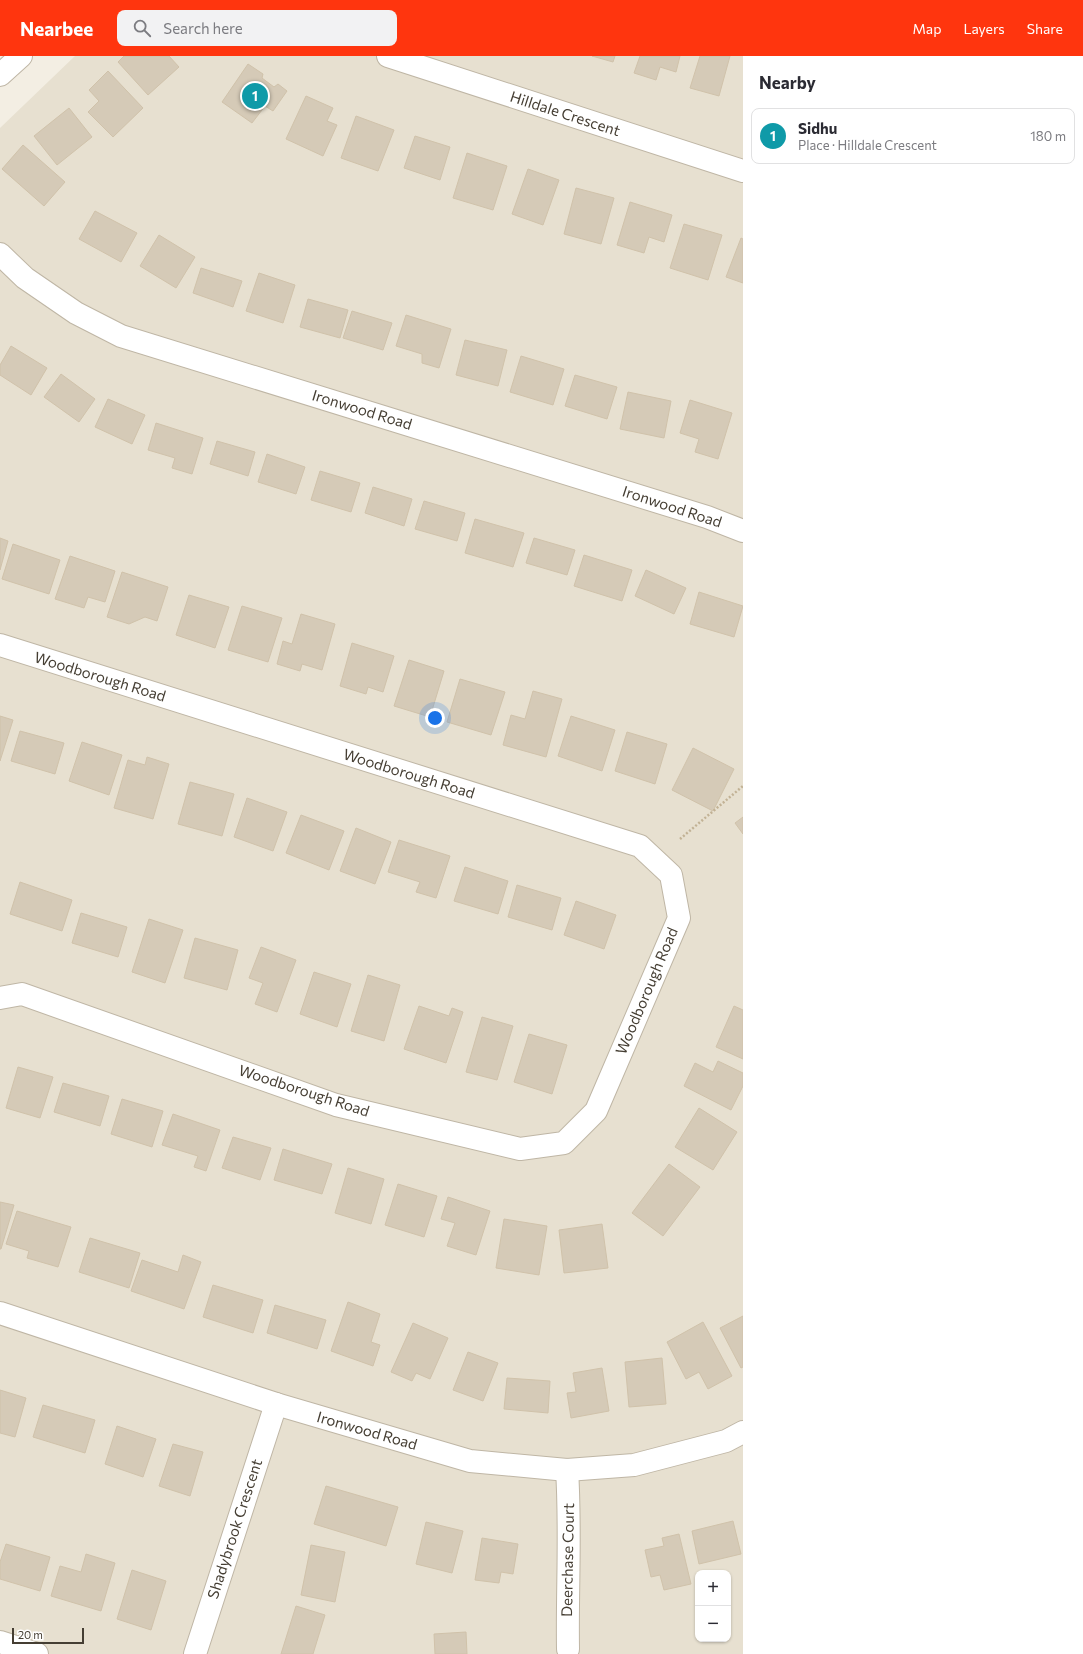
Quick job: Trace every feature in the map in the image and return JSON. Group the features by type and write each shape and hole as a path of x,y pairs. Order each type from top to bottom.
{"street":[{"path":"0,76 21,56"},
{"name":"Hilldale Crescent","path":"388,56 743,171"},
{"name":"Ironwood Road","path":"0,254 25,278 76,313 121,336 700,514 743,532"},
{"name":"Woodborough Road","path":"0,645 640,846 671,874 679,918 596,1111 564,1143 520,1149 336,1105 22,994 0,998"},
{"name":"Ironwood Road","path":"0,1314 276,1404 470,1461 567,1470 634,1465 726,1441 743,1432"},
{"name":"Shadybrook Crescent","path":"195,1654 276,1404"},
{"name":"Deerchase Court","path":"567,1470 569,1502 567,1597 568,1649"},
{"path":"0,1642 37,1654"}],"path":[{"path":"680,839 743,786"}],"shaded area":[{"path":"75,56 743,56 743,1654 0,1654 0,128"}],"building":[{"path":"124,56 169,56 179,67 148,95 118,62"},
{"path":"592,56 615,56 613,62"},
{"path":"640,56 680,56 676,72 660,67 656,80 634,73"},
{"path":"700,56 730,56 719,96 690,88"},
{"path":"248,64 263,74 262,78 274,87 278,84 287,91 273,111 265,106 252,123 222,102"},
{"path":"108,71 143,108 113,137 88,112 99,101 89,90"},
{"path":"306,96 333,108 327,121 337,125 323,156 286,139"},
{"path":"69,108 92,137 57,165 34,136"},
{"path":"356,116 394,130 378,171 341,158"},
{"path":"415,136 450,147 440,180 404,168"},
{"path":"23,145 65,182 44,206 2,169"},
{"path":"467,153 507,166 493,210 453,198"},
{"path":"528,169 559,180 543,225 512,214"},
{"path":"576,188 614,198 601,244 564,234"},
{"path":"630,202 672,215 664,242 649,237 644,253 617,245"},
{"path":"95,211 137,233 121,262 79,239"},
{"path":"684,224 722,235 708,280 670,268"},
{"path":"159,235 195,257 176,288 140,266"},
{"path":"741,238 743,239 743,283 726,277"},
{"path":"201,268 242,281 233,307 193,293"},
{"path":"259,273 295,285 283,323 246,311"},
{"path":"308,299 348,310 340,338 300,327"},
{"path":"352,311 392,323 383,350 343,338"},
{"path":"406,315 451,329 439,368 422,363 422,354 396,346"},
{"path":"465,340 507,350 498,386 456,375"},
{"path":"11,346 47,368 31,395 0,375 0,365"},
{"path":"521,356 564,369 553,405 510,392"},
{"path":"61,374 95,399 79,422 44,397"},
{"path":"575,375 617,387 607,419 565,406"},
{"path":"628,392 671,401 664,438 620,429"},
{"path":"108,399 145,415 132,444 95,427"},
{"path":"690,400 732,413 718,459 695,452 699,439 680,433"},
{"path":"156,423 203,438 192,474 172,468 175,458 148,450"},
{"path":"217,441 255,452 248,476 210,464"},
{"path":"267,454 305,467 296,494 258,482"},
{"path":"320,471 360,483 351,512 311,500"},
{"path":"373,487 412,499 404,526 365,513"},
{"path":"424,501 465,513 457,541 415,529"},
{"path":"475,519 524,533 513,567 465,553"},
{"path":"0,538 8,541 0,570"},
{"path":"534,538 575,550 567,575 526,563"},
{"path":"13,544 60,560 49,594 2,579"},
{"path":"584,555 632,570 622,601 574,586"},
{"path":"70,556 115,571 105,602 88,597 84,608 55,599"},
{"path":"646,570 686,588 674,614 635,596"},
{"path":"122,572 168,587 157,621 145,617 129,624 107,617"},
{"path":"699,592 743,606 734,637 690,624"},
{"path":"189,595 229,607 215,648 176,635"},
{"path":"242,606 282,618 268,662 228,650"},
{"path":"301,614 335,624 322,670 302,664 300,671 277,664 283,641 292,644"},
{"path":"352,643 394,656 383,692 368,687 366,694 340,686"},
{"path":"409,660 444,671 430,717 394,706"},
{"path":"460,679 505,692 491,735 447,722"},
{"path":"533,691 562,699 546,757 503,745 511,715 525,719"},
{"path":"0,716 13,720 0,761"},
{"path":"571,716 615,730 602,771 558,756"},
{"path":"20,731 64,743 55,774 11,761"},
{"path":"627,732 667,744 655,784 615,771"},
{"path":"82,742 122,755 109,795 69,781"},
{"path":"693,748 734,769 713,811 672,790"},
{"path":"147,757 169,764 153,819 114,808 128,760 145,765"},
{"path":"190,782 234,794 222,836 178,824"},
{"path":"247,798 287,812 273,851 234,837"},
{"path":"301,815 344,831 329,870 286,853"},
{"path":"743,817 743,834 735,823"},
{"path":"356,828 391,842 375,884 340,871"},
{"path":"399,840 450,856 436,898 416,892 420,882 388,872"},
{"path":"465,867 508,881 498,914 454,901"},
{"path":"20,882 72,900 62,931 10,914"},
{"path":"517,885 561,898 552,930 508,917"},
{"path":"576,901 616,915 604,949 564,935"},
{"path":"81,913 127,927 118,957 72,943"},
{"path":"149,919 183,930 165,983 132,972"},
{"path":"195,938 238,950 227,990 184,978"},
{"path":"261,947 296,960 277,1012 255,1004 263,983 249,978"},
{"path":"314,972 351,984 337,1027 300,1014"},
{"path":"368,975 400,985 384,1041 351,1031"},
{"path":"419,1006 449,1016 452,1008 463,1012 446,1063 404,1049"},
{"path":"734,1006 743,1010 743,1059 716,1047"},
{"path":"482,1017 513,1026 497,1080 466,1072"},
{"path":"529,1034 567,1045 552,1094 514,1082"},
{"path":"718,1061 743,1073 743,1086 731,1110 684,1086 695,1063 713,1072"},
{"path":"18,1067 53,1077 40,1118 6,1108"},
{"path":"63,1083 109,1096 100,1126 54,1112"},
{"path":"122,1099 163,1111 152,1147 111,1134"},
{"path":"699,1108 737,1132 713,1170 675,1147"},
{"path":"173,1114 220,1130 206,1171 194,1167 198,1156 162,1145"},
{"path":"233,1137 271,1148 260,1180 222,1168"},
{"path":"283,1149 332,1164 322,1194 274,1180"},
{"path":"669,1164 700,1187 663,1236 632,1213"},
{"path":"348,1168 384,1179 371,1224 335,1213"},
{"path":"398,1184 437,1196 424,1237 385,1225"},
{"path":"448,1197 490,1211 476,1255 447,1246 455,1223 441,1219"},
{"path":"0,1202 14,1205 1,1249 0,1249"},
{"path":"17,1211 71,1227 58,1267 27,1258 29,1251 6,1244"},
{"path":"504,1219 547,1226 539,1275 496,1268"},
{"path":"602,1224 608,1268 564,1273 559,1230"},
{"path":"90,1238 140,1253 129,1288 79,1272"},
{"path":"183,1255 201,1262 184,1309 131,1291 142,1260 178,1272"},
{"path":"213,1285 263,1300 253,1333 203,1317"},
{"path":"348,1302 380,1314 371,1342 380,1345 373,1366 331,1351"},
{"path":"275,1305 326,1320 317,1349 267,1333"},
{"path":"743,1316 743,1367 741,1368 720,1328"},
{"path":"703,1322 732,1376 708,1389 699,1372 686,1379 667,1342"},
{"path":"413,1323 448,1338 430,1379 416,1373 412,1381 391,1372"},
{"path":"468,1352 498,1363 483,1401 453,1390"},
{"path":"662,1358 666,1404 629,1407 625,1362"},
{"path":"602,1368 609,1411 571,1418 567,1393 576,1392 573,1373"},
{"path":"507,1378 550,1381 548,1413 504,1409"},
{"path":"0,1390 26,1398 15,1437 0,1433"},
{"path":"43,1405 95,1420 85,1453 33,1437"},
{"path":"117,1426 156,1439 143,1477 105,1464"},
{"path":"173,1444 203,1452 190,1496 159,1486"},
{"path":"326,1486 398,1507 386,1546 314,1524"},
{"path":"733,1521 741,1554 699,1564 692,1531"},
{"path":"426,1522 463,1531 452,1573 416,1564"},
{"path":"679,1534 691,1584 664,1590 660,1575 651,1577 645,1550 664,1546 662,1538"},
{"path":"482,1538 518,1544 513,1574 501,1572 499,1583 475,1580"},
{"path":"6,1544 50,1557 40,1591 0,1579 0,1562"},
{"path":"311,1545 345,1552 335,1602 301,1595"},
{"path":"86,1554 115,1563 101,1611 51,1596 60,1566 81,1572"},
{"path":"132,1570 166,1581 151,1630 117,1619"},
{"path":"296,1606 325,1615 313,1654 281,1654"},
{"path":"466,1632 467,1654 435,1654 434,1634"}],"place":[{"name":"Sidhu","path":"255,96"}]}
